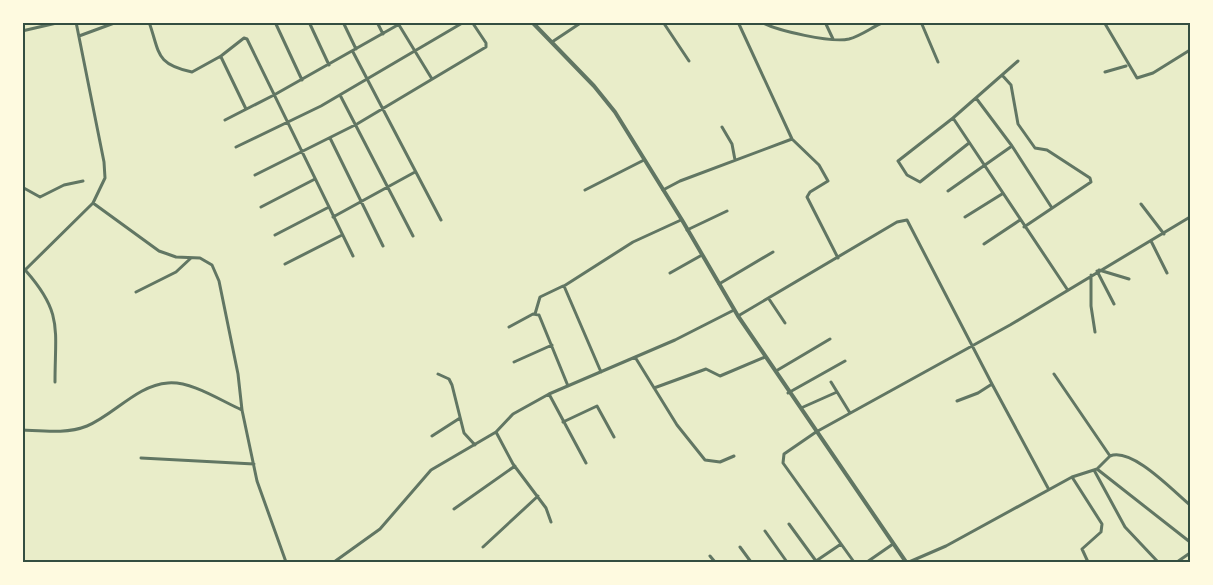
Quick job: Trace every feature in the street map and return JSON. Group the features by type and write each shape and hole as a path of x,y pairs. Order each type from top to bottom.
{"street":[{"path":"22,31 61,22"},
{"path":"56,382 54,311 49,300 24,272 93,203 105,173 76,22"},
{"path":"79,36 87,31 117,22"},
{"path":"149,22 155,49 162,61 173,67 192,72 221,56 246,38 353,256"},
{"path":"275,22 302,80"},
{"path":"309,22 328,65"},
{"path":"343,22 368,79 441,220"},
{"path":"377,22 383,34"},
{"path":"236,147 340,95 464,22"},
{"path":"255,175 357,124 486,47 486,43 472,22"},
{"path":"532,22 594,86 682,220 734,310 774,372 893,544 908,562 946,546 1072,477 1096,470 1110,456 1119,453 1131,458 1191,505"},
{"path":"551,43 582,22"},
{"path":"663,22 688,61"},
{"path":"738,22 792,139 819,165 828,179 826,183 810,192 807,197 838,258"},
{"path":"761,22 794,33 832,39 851,38 884,22"},
{"path":"825,22 832,39"},
{"path":"921,22 938,62"},
{"path":"1104,22 1135,77 1139,78 1191,50"},
{"path":"225,120 401,24 432,79"},
{"path":"221,56 246,109"},
{"path":"969,143 920,182 907,175 898,161 953,118 1018,61"},
{"path":"1105,72 1127,65"},
{"path":"1002,75 1011,85 1018,124 1035,148 1047,150 1090,178 1091,182 1024,227"},
{"path":"340,95 413,236"},
{"path":"976,98 1012,146 1052,208"},
{"path":"953,118 1067,289"},
{"path":"722,127 732,144 735,159"},
{"path":"330,138 383,246"},
{"path":"663,190 735,159 792,139"},
{"path":"948,191 1012,146"},
{"path":"585,190 644,160"},
{"path":"333,216 390,188 415,172"},
{"path":"261,207 315,179"},
{"path":"22,188 39,197 64,185 83,181"},
{"path":"965,217 1002,194"},
{"path":"93,203 159,251 200,258 212,265 219,281 254,464 265,508 286,562"},
{"path":"1141,204 1164,234"},
{"path":"274,235 329,207"},
{"path":"687,230 727,212"},
{"path":"854,562 782,460 784,454 816,432 1018,320 1098,270 1151,242 1191,217"},
{"path":"509,327 535,314 540,297 564,286 633,242 665,230 682,220"},
{"path":"738,316 897,222 907,220 1048,489"},
{"path":"984,244 1020,220"},
{"path":"285,264 342,235"},
{"path":"1151,242 1167,273"},
{"path":"719,284 773,252"},
{"path":"670,273 702,255"},
{"path":"136,292 176,272 191,258"},
{"path":"1098,270 1129,279"},
{"path":"1098,270 1114,304"},
{"path":"1091,275 1090,306 1095,332"},
{"path":"564,286 601,372"},
{"path":"769,299 785,323"},
{"path":"334,562 380,529 431,470 442,461 496,432 513,414 549,394 675,340 734,310"},
{"path":"535,314 539,315 568,386"},
{"path":"774,372 830,339"},
{"path":"514,362 552,345"},
{"path":"634,357 687,438 705,460 720,462 734,456"},
{"path":"654,388 706,369 720,376 765,357"},
{"path":"788,393 844,361"},
{"path":"438,374 449,379 464,433 475,445"},
{"path":"1054,374 1110,456"},
{"path":"831,382 850,413"},
{"path":"22,430 73,431 95,422 144,391 169,383 191,387 242,410"},
{"path":"957,401 978,393 992,384"},
{"path":"799,409 837,392"},
{"path":"549,394 586,463"},
{"path":"562,422 597,406 614,437"},
{"path":"432,436 460,417"},
{"path":"496,432 515,466 538,496 551,522"},
{"path":"141,458 254,464"},
{"path":"454,509 515,466"},
{"path":"1096,470 1191,542"},
{"path":"1096,470 1125,527 1158,562"},
{"path":"1072,477 1102,524 1101,532 1082,549 1088,562"},
{"path":"483,547 538,496"},
{"path":"789,524 815,562 841,544"},
{"path":"765,531 787,562"},
{"path":"867,562 893,544"},
{"path":"740,547 751,562"},
{"path":"1177,562 1191,553"},
{"path":"710,556 715,562"}]}
